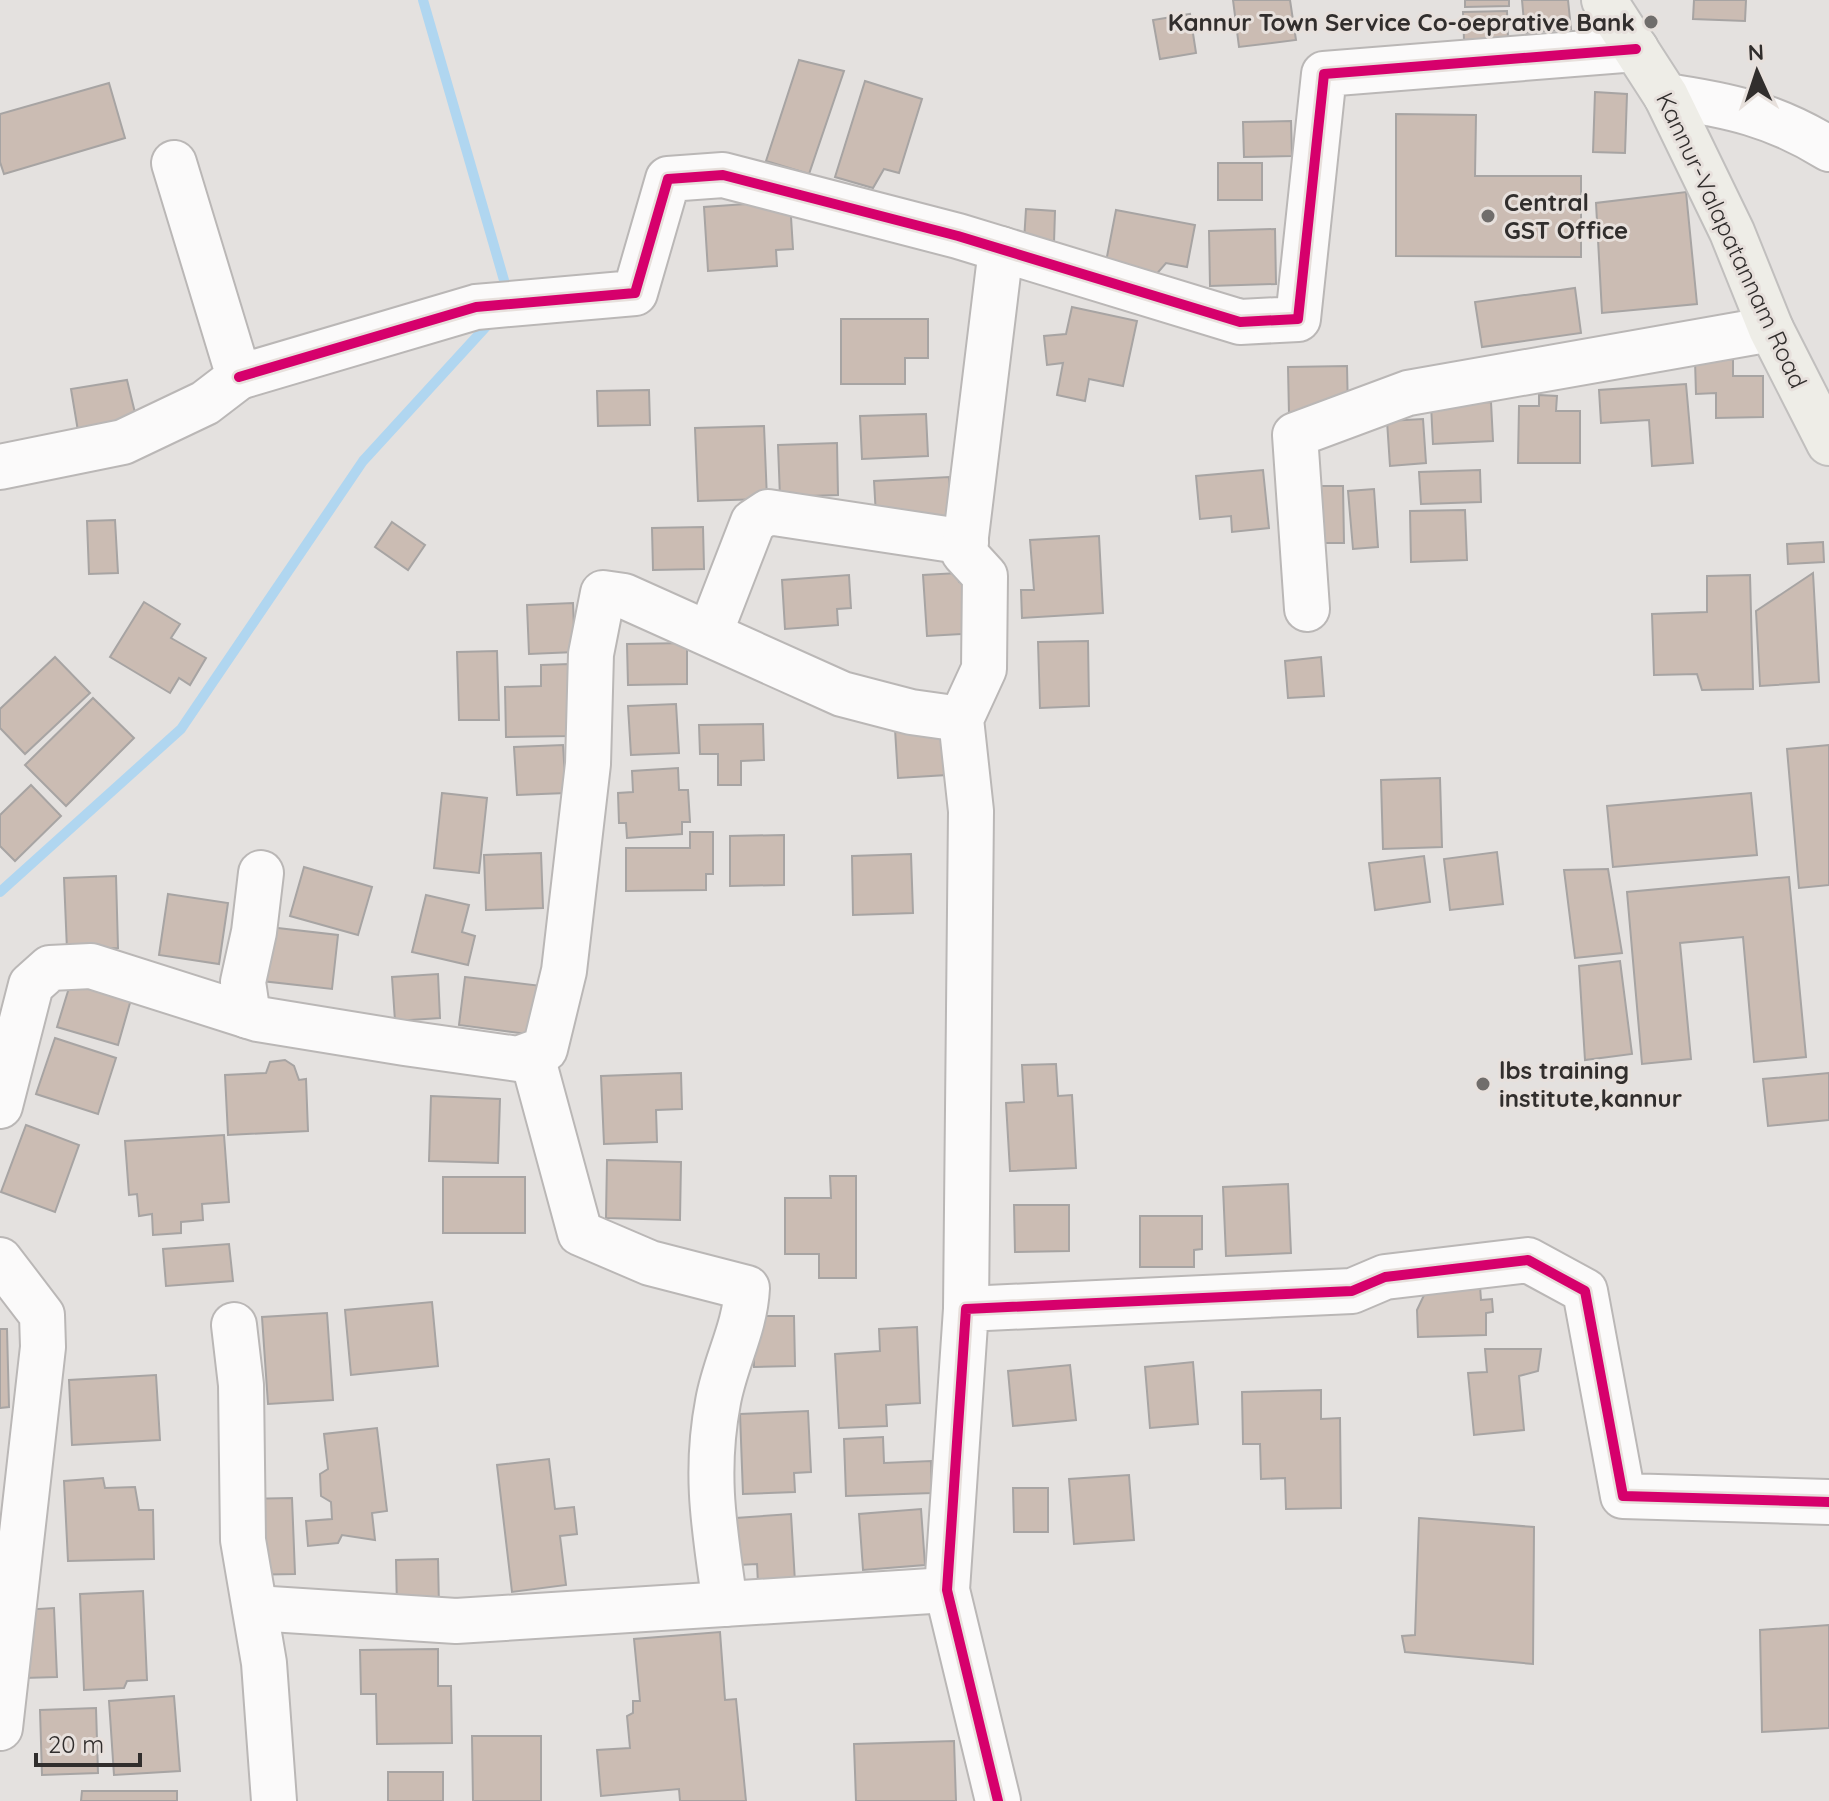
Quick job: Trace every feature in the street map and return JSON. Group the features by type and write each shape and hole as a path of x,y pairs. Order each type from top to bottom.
{"main road":[{"name":"Kannur-Valapatannam Road","path":"1604,0 1666,96 1732,232 1771,329 1829,443"}],"street":[{"path":"0,467 123,442 205,403 239,377 476,307 635,293 668,179 723,175 1001,249 1240,322 1298,319 1324,74 1636,49"},
{"path":"1666,96 1739,107 1808,136 1829,149"},
{"path":"174,163 239,377"},
{"path":"998,1801 947,1590 966,1309 971,811 961,719 984,669 985,576 964,553 1001,249"},
{"path":"1307,609 1295,435 1408,393 1771,329"},
{"path":"710,633 753,522 768,512 966,542"},
{"path":"0,1106 31,985 50,968 91,966 248,1016 518,1059 545,1049 564,971 588,764 591,654 603,593 624,596 842,694 911,712 961,719"},
{"path":"248,1016 243,982 254,932 261,873"},
{"path":"532,1056 580,1233 650,1263 747,1288 746,1316 718,1400 709,1491 725,1604"},
{"path":"0,1260 42,1315 43,1347 0,1728"},
{"path":"966,1309 1352,1291 1385,1277 1528,1260 1585,1291 1623,1496 1829,1502"},
{"path":"234,1325 241,1385 243,1540 264,1663 274,1801"},
{"path":"255,1608 456,1621 947,1590"}],"building":[{"path":"1233,0 1290,0 1296,40 1239,47"},
{"path":"1465,0 1509,0 1509,6 1465,7"},
{"path":"1522,0 1568,0 1571,29 1525,33"},
{"path":"1694,0 1746,0 1745,21 1693,19"},
{"path":"1507,11 1508,38 1464,40 1463,12"},
{"path":"1190,14 1196,53 1160,59 1153,20"},
{"path":"799,60 844,71 809,174 766,161"},
{"path":"865,81 922,99 899,173 884,169 873,188 835,177"},
{"path":"109,83 125,138 4,174 0,162 0,114"},
{"path":"1595,92 1627,94 1625,153 1593,152"},
{"name":"Central GST Office","path":"1396,114 1476,115 1475,176 1581,176 1581,257 1396,256"},
{"path":"1291,121 1292,156 1244,157 1243,122"},
{"path":"1218,163 1262,163 1262,200 1218,200"},
{"path":"1686,192 1697,304 1602,313 1596,203"},
{"path":"790,201 793,249 776,250 777,266 708,271 704,207"},
{"path":"1026,209 1055,211 1054,243 1024,241"},
{"path":"1116,210 1195,225 1187,267 1166,263 1154,277 1105,267"},
{"path":"1275,229 1276,284 1210,286 1209,231"},
{"path":"1575,288 1581,333 1482,347 1475,302"},
{"path":"1072,307 1137,321 1123,386 1089,379 1085,401 1057,395 1063,363 1047,365 1044,336 1066,334"},
{"path":"841,319 928,319 928,358 905,358 905,384 841,384"},
{"path":"1733,359 1733,376 1763,376 1763,417 1716,418 1716,393 1696,394 1695,360"},
{"path":"1347,366 1348,412 1289,414 1288,367"},
{"path":"127,380 137,421 78,431 71,389"},
{"path":"1686,384 1693,463 1652,466 1649,420 1601,423 1599,390"},
{"path":"649,390 650,425 598,426 597,391"},
{"path":"1539,395 1557,396 1556,411 1580,411 1580,463 1518,463 1519,406 1539,406"},
{"path":"1491,402 1493,441 1433,444 1431,405"},
{"path":"926,414 928,456 862,459 860,416"},
{"path":"1423,419 1426,463 1390,466 1387,421"},
{"path":"764,426 767,499 698,501 695,428"},
{"path":"837,443 838,495 780,497 778,445"},
{"path":"1263,470 1269,528 1232,532 1231,516 1200,519 1196,476"},
{"path":"1480,470 1481,502 1421,504 1419,472"},
{"path":"949,477 952,530 877,533 874,481"},
{"path":"1309,486 1343,486 1344,543 1309,543"},
{"path":"1374,489 1378,547 1353,549 1348,491"},
{"path":"1465,510 1467,560 1411,562 1410,511"},
{"path":"115,520 118,573 89,574 87,521"},
{"path":"392,522 425,545 408,570 375,547"},
{"path":"703,527 704,569 653,570 652,528"},
{"path":"1099,536 1103,613 1022,618 1021,590 1034,590 1030,540"},
{"path":"1823,542 1824,562 1788,564 1787,544"},
{"path":"958,573 959,582 976,586 979,633 927,636 923,575"},
{"path":"1813,573 1819,682 1760,686 1756,611"},
{"path":"849,575 851,608 837,609 838,625 785,629 782,580"},
{"path":"1750,575 1753,689 1702,690 1697,674 1654,675 1652,614 1707,612 1707,576"},
{"path":"144,602 180,624 171,638 206,658 190,685 179,678 170,693 110,657"},
{"path":"573,603 575,652 529,654 527,605"},
{"path":"1088,641 1089,706 1040,708 1038,642"},
{"path":"687,643 687,684 628,685 627,644"},
{"path":"497,651 499,720 459,720 457,652"},
{"path":"55,657 90,693 25,754 0,728 0,709"},
{"path":"1321,657 1324,696 1288,698 1285,661"},
{"path":"569,664 570,736 506,737 505,687 541,686 541,665"},
{"path":"93,698 134,738 66,806 25,765"},
{"path":"676,704 679,753 631,755 628,706"},
{"path":"763,724 764,760 741,761 741,785 718,785 718,754 700,754 699,725"},
{"path":"945,727 947,775 898,778 895,729"},
{"path":"563,745 566,793 517,795 514,747"},
{"path":"1829,745 1829,885 1799,888 1787,749"},
{"path":"678,768 679,790 688,790 690,822 682,822 682,834 627,838 626,823 619,823 618,793 633,792 632,771"},
{"path":"1440,778 1442,847 1383,849 1381,780"},
{"path":"31,785 61,816 15,861 0,846 0,815"},
{"path":"442,793 487,798 479,873 434,868"},
{"path":"1751,793 1757,855 1613,867 1607,806"},
{"path":"690,832 713,832 713,874 706,874 706,890 626,891 626,848 690,848"},
{"path":"784,835 784,885 730,886 730,836"},
{"path":"1497,852 1503,904 1450,910 1444,859"},
{"path":"541,853 543,908 486,910 484,855"},
{"path":"911,854 913,913 853,915 852,856"},
{"path":"1424,856 1430,902 1375,910 1369,863"},
{"path":"304,867 372,887 358,935 290,916"},
{"path":"1608,869 1622,953 1575,958 1564,870"},
{"path":"116,876 118,948 67,950 64,878"},
{"path":"1789,877 1806,1057 1754,1062 1743,937 1680,943 1691,1059 1642,1064 1627,892"},
{"path":"168,894 228,903 219,964 159,955"},
{"path":"426,895 469,905 462,932 475,936 468,965 412,952"},
{"path":"269,927 338,935 332,989 262,981"},
{"path":"1620,961 1632,1054 1585,1060 1579,966"},
{"path":"438,974 440,1018 395,1021 392,977"},
{"path":"465,977 542,986 535,1035 459,1025"},
{"path":"72,978 132,996 118,1045 57,1027"},
{"path":"55,1038 116,1058 98,1114 36,1094"},
{"path":"285,1060 294,1066 299,1080 306,1079 308,1131 228,1135 225,1075 266,1073 270,1062"},
{"path":"1056,1064 1058,1096 1072,1095 1076,1168 1010,1171 1006,1103 1024,1102 1022,1065"},
{"path":"681,1073 682,1109 656,1110 657,1142 604,1144 601,1076"},
{"path":"1829,1073 1829,1120 1768,1126 1763,1079"},
{"path":"431,1096 500,1099 498,1163 429,1161"},
{"path":"26,1125 79,1145 55,1212 1,1192"},
{"path":"224,1135 229,1202 202,1204 203,1220 181,1222 181,1233 153,1235 152,1214 139,1216 137,1194 129,1195 125,1141"},
{"path":"607,1160 681,1162 680,1220 606,1218"},
{"path":"830,1176 856,1176 856,1278 819,1278 819,1254 785,1254 785,1198 831,1198"},
{"path":"443,1177 525,1177 525,1233 443,1233"},
{"path":"1288,1184 1291,1253 1226,1256 1223,1187"},
{"path":"1014,1205 1069,1205 1069,1251 1015,1252"},
{"path":"1140,1216 1202,1216 1202,1249 1194,1250 1194,1267 1140,1267"},
{"path":"229,1244 233,1281 166,1286 163,1249"},
{"path":"1480,1286 1481,1300 1492,1299 1493,1312 1486,1313 1486,1335 1418,1337 1417,1310 1426,1291"},
{"path":"432,1302 438,1366 351,1375 345,1310"},
{"path":"327,1313 333,1400 268,1404 262,1317"},
{"path":"753,1316 794,1316 795,1366 754,1367"},
{"path":"917,1327 920,1403 886,1405 887,1426 839,1428 835,1354 880,1351 879,1329"},
{"path":"0,1329 7,1329 9,1407 0,1408"},
{"path":"1485,1349 1541,1349 1538,1371 1519,1376 1524,1430 1474,1435 1468,1373 1487,1372"},
{"path":"1193,1362 1198,1424 1150,1428 1145,1367"},
{"path":"1070,1365 1076,1420 1013,1426 1008,1371"},
{"path":"156,1375 160,1440 72,1445 69,1380"},
{"path":"1321,1390 1321,1419 1340,1418 1341,1508 1286,1509 1285,1478 1261,1479 1260,1444 1243,1444 1242,1392"},
{"path":"808,1411 811,1472 794,1473 795,1492 743,1494 740,1414"},
{"path":"377,1428 387,1511 372,1513 375,1540 342,1535 338,1543 308,1546 306,1521 332,1519 331,1502 321,1496 320,1474 328,1469 324,1434"},
{"path":"883,1437 884,1463 931,1461 932,1493 846,1496 844,1439"},
{"path":"549,1459 555,1509 574,1507 577,1534 560,1536 566,1585 512,1592 497,1465"},
{"path":"1129,1475 1134,1540 1074,1544 1069,1479"},
{"path":"103,1478 105,1488 135,1487 139,1510 153,1510 154,1559 68,1561 64,1481"},
{"path":"1013,1488 1048,1488 1048,1532 1014,1532"},
{"path":"292,1498 295,1574 247,1575 245,1499"},
{"path":"921,1509 925,1565 863,1570 859,1514"},
{"path":"791,1514 795,1582 758,1584 757,1564 739,1565 736,1518"},
{"path":"1419,1518 1534,1527 1533,1664 1405,1652 1402,1636 1415,1635"},
{"path":"438,1559 439,1607 397,1608 396,1560"},
{"path":"143,1591 147,1680 127,1681 124,1688 84,1690 80,1594"},
{"path":"54,1608 57,1677 24,1678 22,1610"},
{"path":"1829,1625 1829,1728 1762,1732 1760,1630"},
{"path":"720,1632 725,1700 736,1699 746,1801 680,1801 679,1789 601,1796 597,1750 630,1748 627,1716 633,1713 633,1701 640,1701 634,1639"},
{"path":"438,1649 438,1686 451,1686 452,1743 377,1744 376,1694 361,1694 360,1650"},
{"path":"174,1696 180,1771 114,1775 109,1701"},
{"path":"96,1708 98,1773 42,1775 40,1710"},
{"path":"472,1736 541,1736 541,1801 473,1801"},
{"path":"954,1741 956,1801 856,1801 854,1744"},
{"path":"388,1772 443,1772 443,1801 388,1801"},
{"path":"82,1791 177,1791 177,1801 81,1801"}],"waterway":[{"path":"423,0 508,294"},
{"path":"0,892 181,729 363,461 493,319"}],"cycle path":[{"path":"239,377 476,307 635,293 668,179 723,175 958,236 1240,322 1298,319 1324,74 1636,49"},
{"path":"998,1801 947,1590 966,1309 1352,1291 1385,1277 1528,1260 1585,1291 1623,1496 1829,1502"}],"place":[{"name":"Kannur Town Service Co-oeprative Bank","path":"1651,22"},
{"name":"Central GST Office","path":"1488,216"},
{"name":"lbs training institute,kannur","path":"1483,1084"}]}
